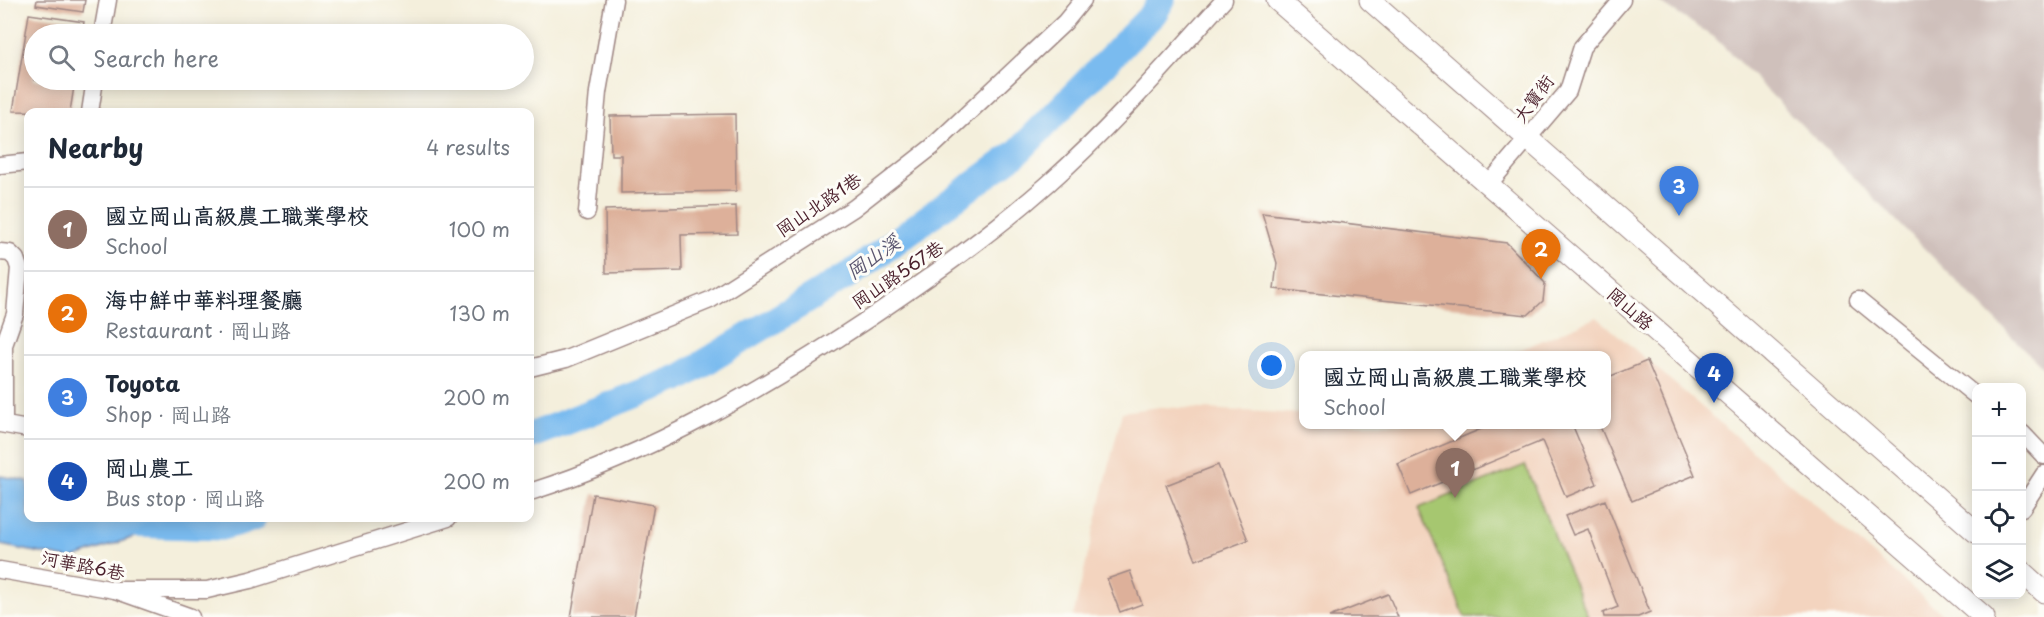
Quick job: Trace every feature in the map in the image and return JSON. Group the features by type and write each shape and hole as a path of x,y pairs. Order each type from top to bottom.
{"main road":[{"name":"岡山路","path":"1276,0 1984,617"},
{"path":"1370,0 1972,528"},
{"path":"2026,576 2044,592"}],"street":[{"path":"104,24 108,0"},
{"path":"587,212 598,92 614,0"},
{"name":"岡山北路1巷","path":"534,367 566,359 710,300 854,208 932,147 1065,22 1083,0"},
{"name":"岡山路567巷","path":"534,491 588,473 721,411 819,352 962,256 1049,183 1125,110 1224,0"},
{"name":"大寶街","path":"1488,185 1529,140 1568,91 1582,47 1622,0"},
{"path":"91,108 93,90"},
{"path":"0,165 24,162"},
{"path":"0,252 10,253 16,259 19,268 15,314 4,345 2,424 24,428"},
{"path":"1858,300 1972,392"},
{"path":"2026,437 2044,456"},
{"path":"2026,502 2044,474"},
{"path":"115,590 207,590 250,580 435,522"},
{"name":"河華路6巷","path":"0,570 115,590 191,617"}],"shaded area":[{"path":"1656,0 2044,0 2044,369 1714,37"},
{"path":"1597,317 1946,617 1073,617 1122,412 1160,407 1299,414 1299,429 1611,429 1611,351 1517,351"}],"green space":[{"path":"1525,465 1588,617 1465,617 1419,508"}],"water":[{"path":"0,476 24,480 24,522 160,522 169,525 71,559 0,545"}],"building":[{"path":"37,0 85,0 83,12 36,5"},
{"path":"29,14 84,22 84,24 27,24"},
{"path":"24,44 24,90 73,90 71,108 24,108 24,111 13,111"},
{"path":"735,114 736,191 621,193 621,155 611,155 610,116"},
{"path":"736,206 737,234 681,235 682,271 606,273 605,210"},
{"path":"1262,213 1507,243 1545,283 1543,301 1528,315 1274,289 1277,263"},
{"path":"1647,361 1695,475 1632,501 1601,429 1611,429 1611,376"},
{"path":"1481,429 1574,429 1597,484 1566,497 1542,441 1411,495 1398,464"},
{"path":"1218,465 1248,540 1196,560 1166,485"},
{"path":"593,494 654,505 634,617 571,617"},
{"path":"1605,500 1650,612 1638,617 1604,617 1603,613 1618,607 1588,529 1573,535 1565,516"},
{"path":"1130,571 1142,604 1120,612 1107,579"},
{"path":"1388,594 1398,617 1329,617"}],"waterway":[{"name":"岡山溪","path":"534,434 681,377 858,269 1018,152 1154,13 1162,0"},
{"name":"岡山溪","path":"133,524 221,527 239,522"}],"place":[{"name":"Toyota","path":"1679,216"},
{"name":"海中鮮中華料理餐廳","path":"1541,279"},
{"name":"岡山農工","path":"1714,403"},
{"name":"國立岡山高級農工職業學校","path":"1455,498"}]}
